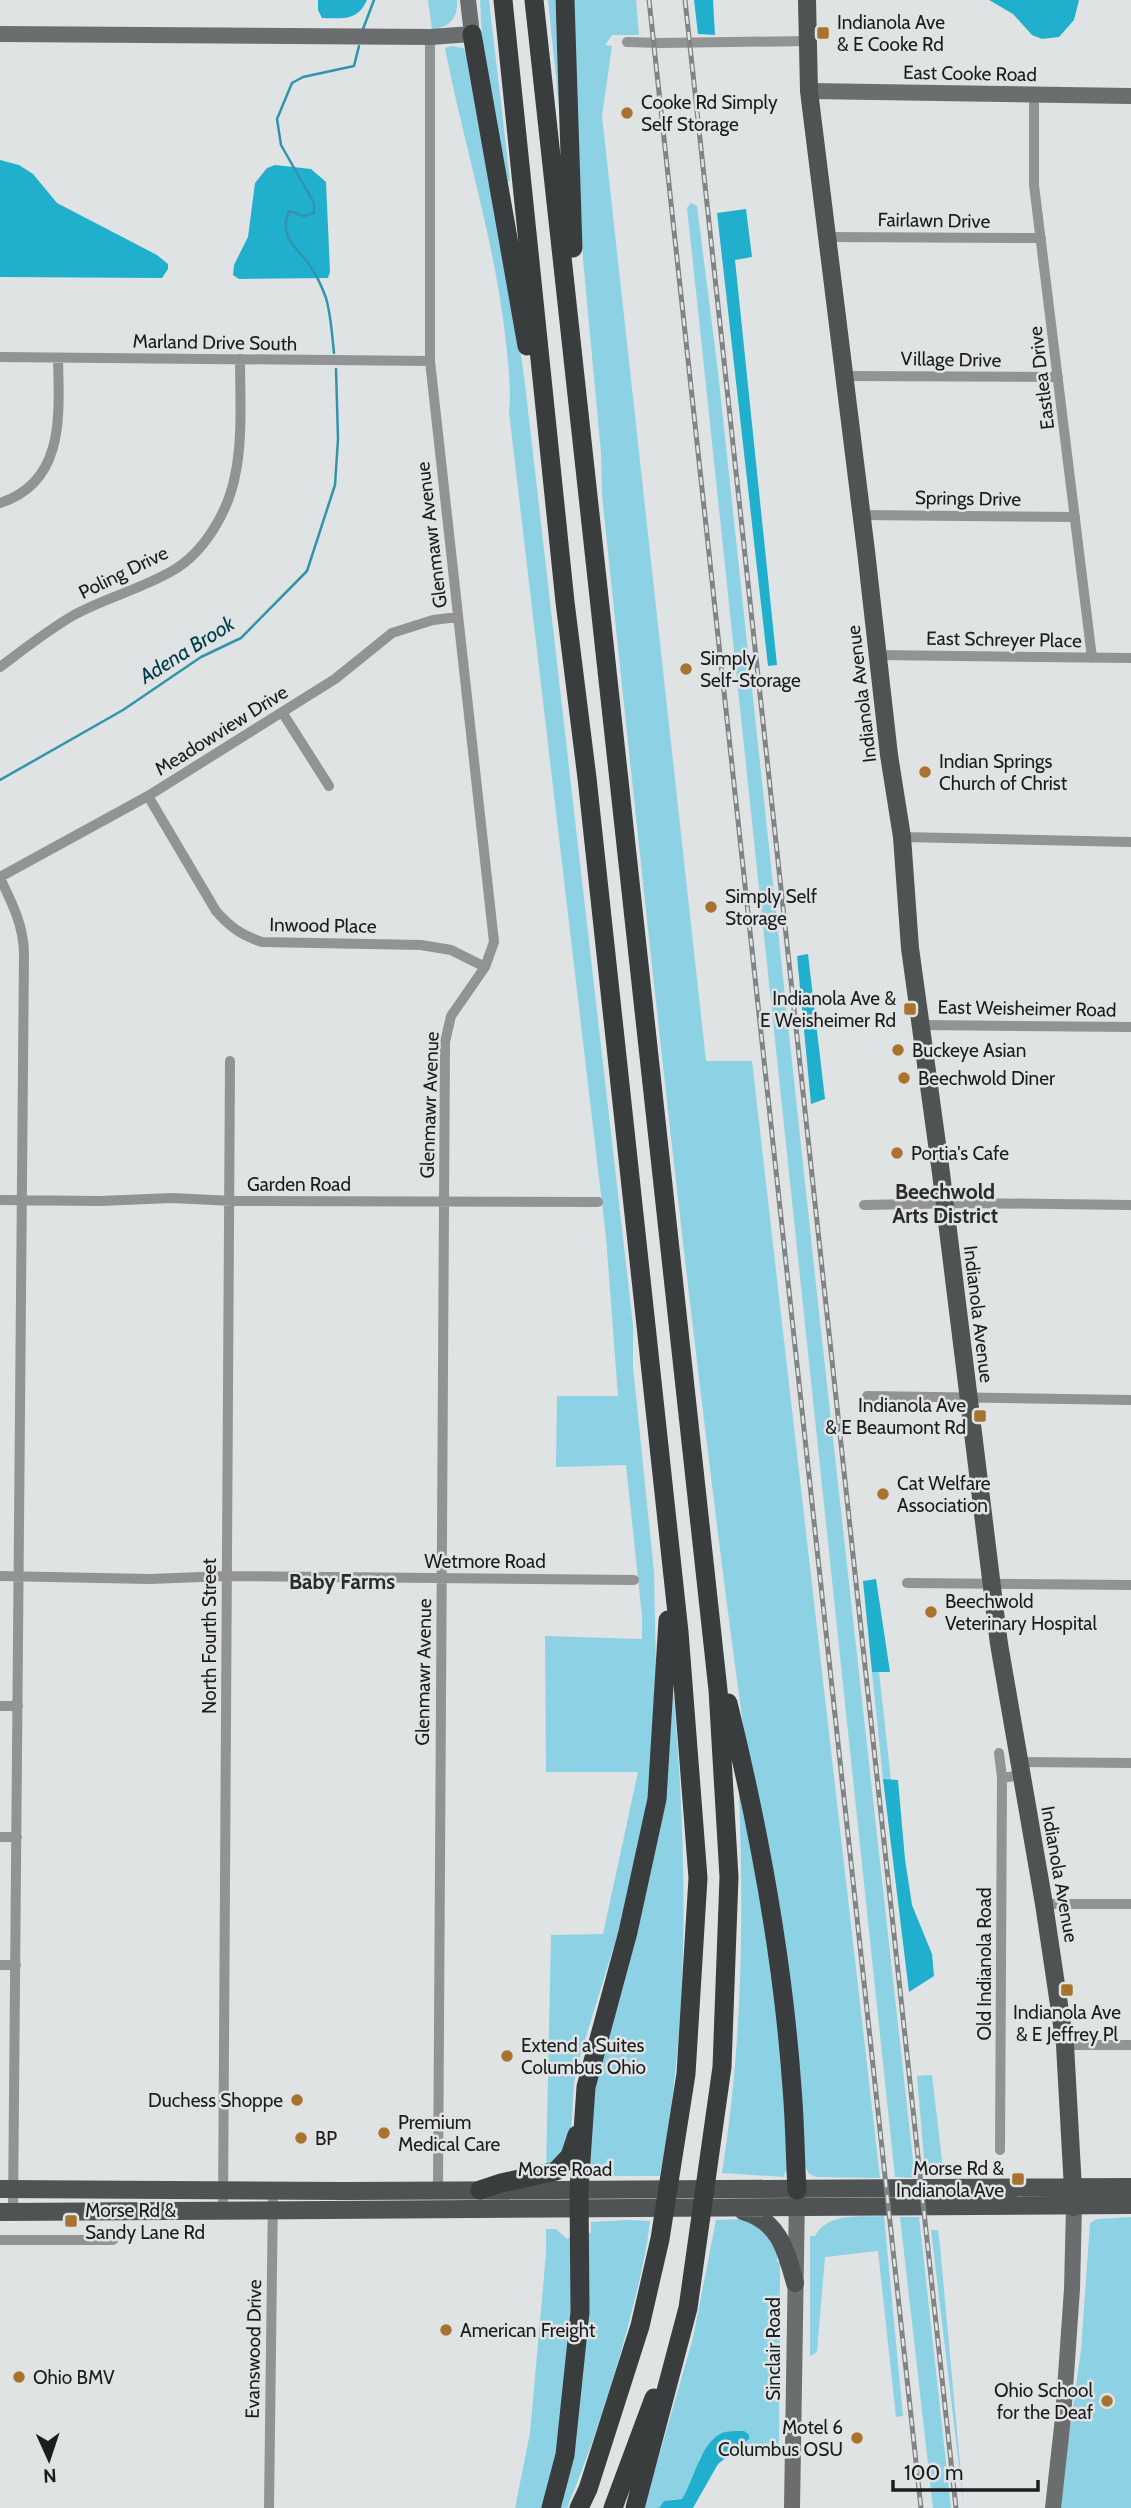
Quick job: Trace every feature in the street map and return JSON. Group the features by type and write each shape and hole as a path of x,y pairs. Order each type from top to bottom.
{"highway":[{"path":"503,0 552,475 685,1684 698,1878 686,2074 660,2239 640,2326 588,2489 579,2508"},
{"path":"534,0 713,1639 729,1877 722,2067 711,2157 688,2308 635,2508"},
{"path":"565,0 582,431"},
{"path":"472,34 552,475"},
{"path":"551,2508 565,2455 580,2312 580,2199 586,2087 628,1933 657,1799 668,1632 669,1535"},
{"path":"713,1639 744,1766 778,1964 792,2088 797,2199"},
{"path":"480,2190 556,2171 570,2156 577,2133 583,2126"},
{"path":"613,2508 657,2391 677,2328 697,2242"}],"main road":[{"path":"0,34 430,37 472,34 468,0"},
{"name":"Indianola Avenue","path":"807,0 809,92 889,755 902,837 910,948 945,1203 991,1584 1065,2045 1073,2198 1072,2289 1063,2418 1053,2508"},
{"name":"East Cooke Road","path":"809,92 1131,96"},
{"name":"Morse Road","path":"1073,2198 1131,2187"},
{"name":"Morse Road","path":"7,2189 480,2190 580,2199 730,2207 797,2199"},
{"path":"359,2210 432,2199 437,2196 438,2191"},
{"name":"Morse Road","path":"7,2212 359,2210 580,2199 1073,2198 1131,2205"},
{"name":"Sinclair Road","path":"792,2508 797,2199"},
{"path":"730,2207 757,2215 775,2230 788,2257 795,2283"}],"street":[{"name":"Glenmawr Avenue","path":"430,37 430,362 494,942 485,967 452,1016 445,1042 438,2191"},
{"path":"627,41 808,41"},
{"name":"Eastlea Drive","path":"1034,94 1034,185 1092,657"},
{"name":"Fairlawn Drive","path":"827,237 1041,238"},
{"name":"Marland Drive South","path":"0,357 430,362"},
{"path":"0,503 38,478 57,440 58,358"},
{"name":"Poling Drive","path":"0,667 33,641 75,615 174,570 191,556 211,532 226,506 235,476 239,443 240,359"},
{"name":"Village Drive","path":"843,376 1058,377"},
{"name":"Springs Drive","path":"860,515 1075,517"},
{"name":"Meadowview Drive","path":"0,877 148,796 335,679 392,633 433,620 458,617"},
{"name":"East Schreyer Place","path":"877,655 1131,658"},
{"path":"282,712 330,786"},
{"name":"Inwood Place","path":"148,796 216,911 242,936 262,942 421,945 451,950 485,967"},
{"path":"902,837 1131,842"},
{"path":"0,877 17,911 24,936 16,1965 7,2212"},
{"name":"East Weisheimer Road","path":"922,1025 1131,1027"},
{"name":"North Fourth Street","path":"223,2211 230,1061"},
{"name":"Garden Road","path":"0,1200 100,1201 172,1198 444,1203 598,1202"},
{"path":"864,1205 1131,1205"},
{"path":"867,1396 1131,1399"},
{"name":"Wetmore Road","path":"0,1576 634,1580"},
{"path":"906,1583 1131,1585"},
{"path":"0,1706 18,1706"},
{"name":"Old Indianola Road","path":"999,1753 1002,1778 1000,2150"},
{"path":"1002,1778 1020,1769 1131,1763"},
{"path":"0,1837 17,1837"},
{"path":"1044,1904 1131,1904"},
{"path":"0,1965 16,1965"},
{"path":"1065,2045 1131,2045"},
{"name":"Evanswood Drive","path":"269,2508 272,2191"},
{"path":"0,2240 113,2240"}],"shaded area":[{"path":"318,0 367,0 354,15 322,18 318,10"},
{"path":"428,0 457,0 456,12 448,24 432,29"},
{"path":"480,0 489,0 510,181 505,182 483,60"},
{"path":"548,0 555,0 562,136"},
{"path":"573,0 636,0 639,35 612,35 605,45 612,46 602,116 706,1061 752,1061 880,2178 817,2177 809,2174 804,2164 710,1472 631,774 602,495 601,453 583,259"},
{"path":"694,0 713,0 715,35 698,34"},
{"path":"989,0 1079,0 1074,20 1059,37 1042,39 1032,35 1013,14"},
{"path":"445,48 463,48 469,56 511,285 525,384 633,1325 633,1367 654,1572 656,1668 649,1812 631,1891 580,2056 574,2083 571,2134 564,2152 546,2170 551,1935 603,1934 638,1772 546,1772 545,1636 642,1639 642,1616 626,1465 556,1467 557,1396 618,1396 606,1237 509,412 510,380 504,326 485,221"},
{"path":"0,160 19,165 33,174 57,203 157,255 168,264 162,278 0,277"},
{"path":"275,165 311,169 326,182 330,272 328,278 239,279 233,275 234,265 248,237 255,183 267,168"},
{"path":"691,203 697,206 718,372 915,2178 895,2177 687,208"},
{"path":"746,209 752,257 735,260 777,665 768,666 717,213"},
{"path":"808,954 825,1099 811,1104 797,956"},
{"path":"876,1579 890,1672 872,1672 863,1581"},
{"path":"872,1672 879,1672 891,1780 883,1779"},
{"path":"673,1687 681,1809 683,1931 677,2054 670,2115 660,2176 604,2176 601,2173 588,2173 591,2110"},
{"path":"883,1779 898,1780 912,1905 932,1954 934,1976 909,1992"},
{"path":"743,1794 777,1990 789,2170 784,2177 722,2173 734,2079 740,1984 739,1795"},
{"path":"932,2075 943,2169 925,2170 917,2076"},
{"path":"884,2216 903,2416 896,2417 878,2251 825,2257 817,2352 810,2356 810,2236 815,2236 820,2228 836,2219"},
{"path":"900,2217 919,2217 951,2508 933,2508"},
{"name":"Ohio School for the Deaf","path":"1131,2217 1131,2508 1059,2508 1081,2350 1090,2223 1097,2219"},
{"path":"744,2219 766,2230 777,2253 777,2262 780,2262 779,2447 741,2447 749,2439 700,2457 691,2486 682,2499 669,2500 659,2508 644,2508 693,2338 716,2220"},
{"path":"650,2221 637,2289 621,2353 592,2442 567,2508 559,2508 586,2233 591,2233 591,2222"},
{"path":"546,2229 556,2229 567,2239 571,2237 574,2254 564,2416 546,2508 515,2508 530,2433"},
{"path":"931,2230 938,2230 940,2246 964,2508"},
{"path":"744,2431 749,2435 749,2439 718,2464 693,2508 659,2508 664,2501 682,2499 703,2454 714,2438 724,2432"}],"waterway":[{"name":"Adena Brook","path":"363,29 374,0"},
{"name":"Adena Brook","path":"334,353 328,305 324,294 313,271 287,234 286,220 289,211 304,216 314,213 314,203 281,145 277,119 292,83 303,77 354,66 359,46"},
{"name":"Adena Brook","path":"0,780 123,710 201,657 241,638 307,571 335,485 338,439 336,369"}],"railway":[{"path":"649,0 921,2508"},
{"path":"685,0 956,2508"}],"place":[{"name":"Indianola Ave & E Cooke Rd","path":"823,33"},
{"name":"Cooke Rd Simply Self Storage","path":"627,113"},
{"name":"Simply Self-Storage","path":"686,669"},
{"name":"Indian Springs Church of Christ","path":"925,772"},
{"name":"Simply Self Storage","path":"711,907"},
{"name":"Indianola Ave & E Weisheimer Rd","path":"910,1009"},
{"name":"Buckeye Asian","path":"898,1050"},
{"name":"Beechwold Diner","path":"904,1078"},
{"name":"Portia's Cafe","path":"897,1153"},
{"name":"Indianola Ave & E Beaumont Rd","path":"980,1416"},
{"name":"Cat Welfare Association","path":"883,1494"},
{"name":"Beechwold Veterinary Hospital","path":"931,1612"},
{"name":"Indianola Ave & E Jeffrey Pl","path":"1067,1990"},
{"name":"Extend a Suites Columbus Ohio","path":"507,2056"},
{"name":"Duchess Shoppe","path":"297,2100"},
{"name":"Premium Medical Care","path":"384,2133"},
{"name":"BP","path":"301,2138"},
{"name":"Morse Rd & Indianola Ave","path":"1018,2179"},
{"name":"Morse Rd & Sandy Lane Rd","path":"71,2221"},
{"name":"American Freight","path":"446,2330"},
{"name":"Ohio BMV","path":"19,2377"},
{"name":"Ohio School for the Deaf","path":"1107,2401"},
{"name":"Motel 6 Columbus OSU","path":"857,2438"}],"district":[{"name":"Beechwold Arts District","path":"945,1204"},
{"name":"Baby Farms","path":"342,1582"}]}
